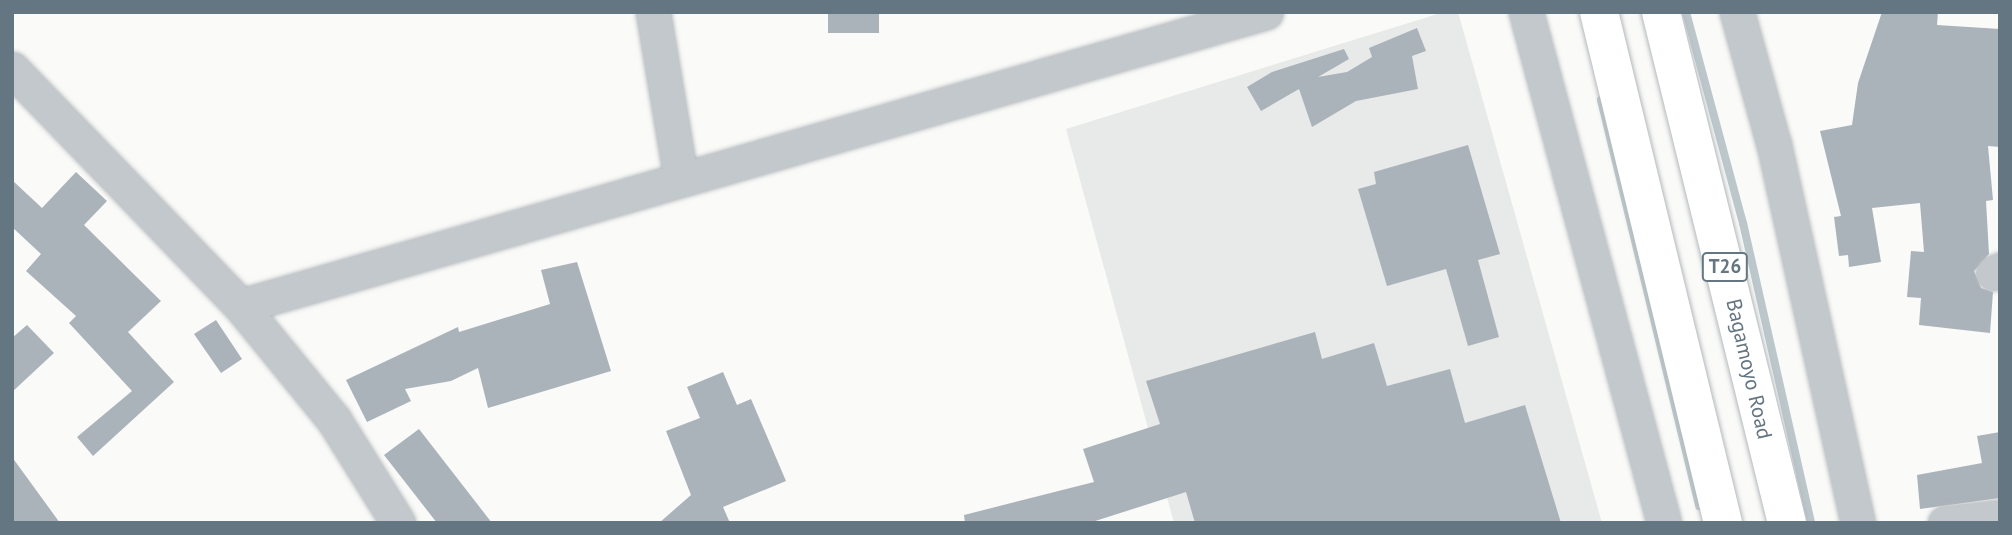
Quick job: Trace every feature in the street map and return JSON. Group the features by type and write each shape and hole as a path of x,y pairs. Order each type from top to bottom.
{"highway":[{"path":"1599,12 1723,523"},
{"name":"Bagamoyo Road","path":"1661,12 1787,523"}],"street":[{"path":"653,12 681,179"},
{"path":"241,306 1266,12"},
{"path":"1526,12 1664,523"},
{"path":"1737,12 1777,158 1858,523"},
{"path":"12,69 241,306 334,420 398,523"},
{"path":"1945,523 2000,517"}],"shaded area":[{"path":"1444,12 1458,12 1602,523 1174,523 1066,129"}],"building":[{"path":"828,12 879,12 879,33 828,33"},
{"path":"1882,12 1938,12 1937,25 2000,29 2000,147 1988,146 1993,200 1986,201 1989,254 1974,271 1981,288 1993,292 1990,333 1919,325 1921,298 1907,297 1911,251 1924,252 1920,203 1872,208 1881,262 1849,267 1848,255 1839,256 1834,217 1841,216 1820,131 1852,125 1858,83"},
{"path":"1417,28 1426,51 1412,56 1418,89 1356,101 1312,127 1299,89 1261,111 1247,87 1272,72 1344,49 1349,59 1318,77 1347,72 1372,57 1369,48"},
{"path":"1468,145 1500,254 1478,260 1499,337 1468,346 1446,269 1387,286 1358,189 1376,184 1374,172"},
{"path":"76,172 107,201 84,225 161,301 128,332 174,382 93,456 77,437 132,391 69,323 76,316 26,271 41,254 12,227 12,180 42,208"},
{"path":"577,262 611,371 488,408 478,368 451,381 405,389 411,401 367,422 346,380 458,327 459,332 550,304 541,270"},
{"path":"216,320 242,359 221,373 194,334"},
{"path":"27,325 54,353 12,392 12,338"},
{"path":"1315,332 1322,359 1374,343 1387,386 1450,369 1465,423 1525,405 1561,523 1195,523 1186,492 1089,523 965,523 964,515 1094,482 1083,449 1160,424 1146,381"},
{"path":"723,372 737,405 751,399 786,481 723,507 730,523 659,523 691,495 666,431 700,418 687,387"},
{"path":"419,429 492,523 437,523 384,455"},
{"path":"2000,432 2000,498 1920,509 1917,475 1982,463 1977,436"},
{"path":"12,457 60,523 12,523"}],"waterway":[{"path":"1686,12 1743,223 1811,523"},
{"path":"1601,100 1699,506"}]}
